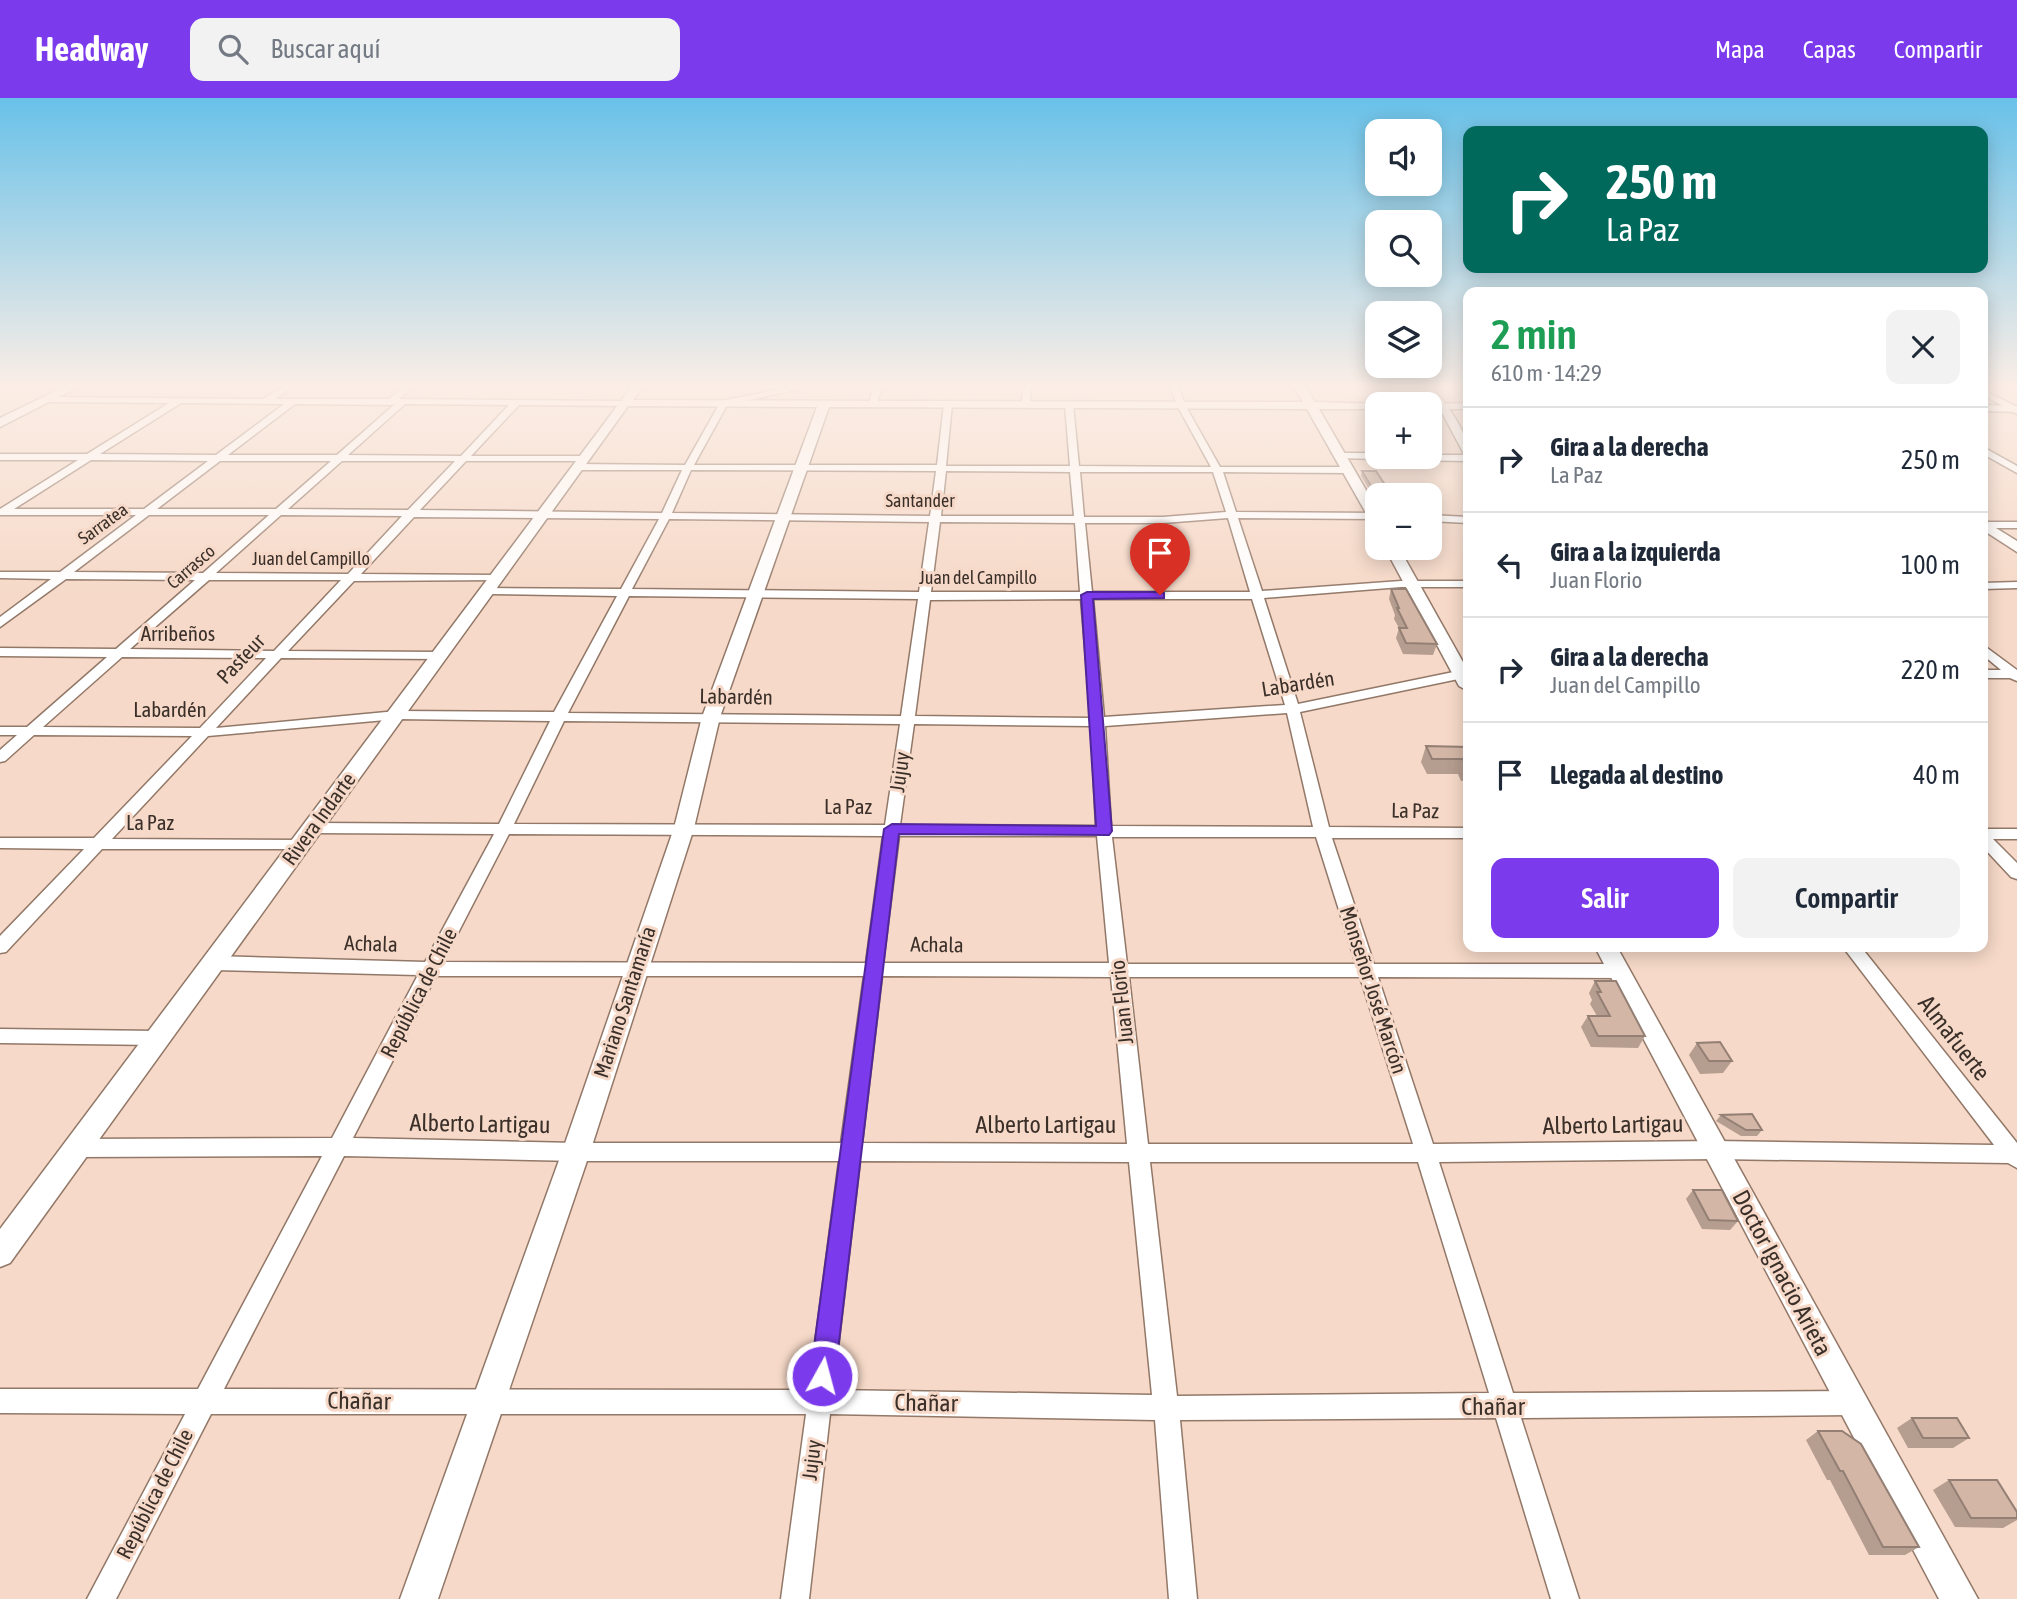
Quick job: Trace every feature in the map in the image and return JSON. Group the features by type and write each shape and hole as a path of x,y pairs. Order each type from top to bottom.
{"street":[{"path":"1,513 92,455"},
{"name":"Sarratea","path":"0,623 225,455"},
{"name":"Carrasco","path":"0,758 345,455"},
{"name":"Pasteur","path":"0,947 466,455"},
{"name":"Rivera Indarte","path":"0,1252 586,455"},
{"name":"República de Chile","path":"101,1599 432,969 695,455"},
{"name":"Mariano Santamaría","path":"419,1599 576,1152 684,828 710,717 805,455"},
{"name":"Jujuy","path":"795,1599 850,1151 907,720 927,596 933,519 943,455"},
{"name":"Juan Florio","path":"1074,455 1098,722 1104,831 1184,1599"},
{"name":"Monseñor José Marcón","path":"1209,455 1233,514 1293,709 1322,831 1565,1599"},
{"path":"1992,455 2017,471"},
{"path":"1365,456 1340,456 1365,499"},
{"path":"0,457 462,459 688,467 1348,470"},
{"path":"1442,458 1463,458"},
{"path":"1988,459 2017,459"},
{"name":"Santander","path":"1,513 279,512 1163,520 1233,514 1365,518"},
{"path":"1442,519 1463,520"},
{"path":"1988,524 2017,525"},
{"path":"1988,528 2017,548"},
{"path":"1399,560 1463,673"},
{"name":"Juan del Campillo","path":"0,575 351,577 623,592 927,596 1256,595 1412,584 1463,584"},
{"path":"1988,586 2017,585"},
{"name":"Arribeños","path":"0,652 439,656"},
{"path":"1988,653 2016,675"},
{"path":"1988,674 2016,675"},
{"name":"Labardén","path":"0,731 203,732 397,715 1098,722 1293,709 1463,679"},
{"name":"La Paz","path":"0,843 99,844 505,827 1463,833"},
{"path":"1988,836 2017,834"},
{"path":"1988,841 2017,873"},
{"name":"Almafuerte","path":"1856,952 2016,1156"},
{"name":"Achala","path":"214,963 432,969 874,967 1366,970 1612,959"},
{"name":"Doctor Ignacio Arieta","path":"1612,959 1959,1599"},
{"path":"0,1036 157,1038"},
{"name":"Alberto Lartigau","path":"75,1148 339,1147 576,1152 1426,1153 1716,1150 2016,1156"},
{"name":"Chañar","path":"0,1401 819,1402 1166,1408 1851,1404"}],"building":[{"path":"1362,471 1376,471 1384,483 1369,483"},
{"path":"1391,589 1406,589 1437,644 1406,643 1399,628 1407,628"},
{"path":"1426,746 1463,747 1463,759 1432,759"},
{"path":"1595,981 1616,981 1645,1036 1598,1036 1588,1016 1610,1016 1597,992 1601,992"},
{"path":"1720,1042 1732,1061 1709,1061 1697,1043"},
{"path":"1752,1114 1762,1130 1746,1130 1721,1115"},
{"path":"1693,1190 1722,1190 1738,1221 1709,1220"},
{"path":"1912,1418 1957,1418 1969,1438 1923,1438"},
{"path":"1818,1431 1842,1431 1861,1444 1919,1547 1883,1547 1843,1471 1840,1471"},
{"path":"1949,1480 1997,1480 2017,1512 2017,1518 1971,1518"}],"route":[{"path":"822,1376 892,829 1104,831 1087,595 1160,595"}]}
